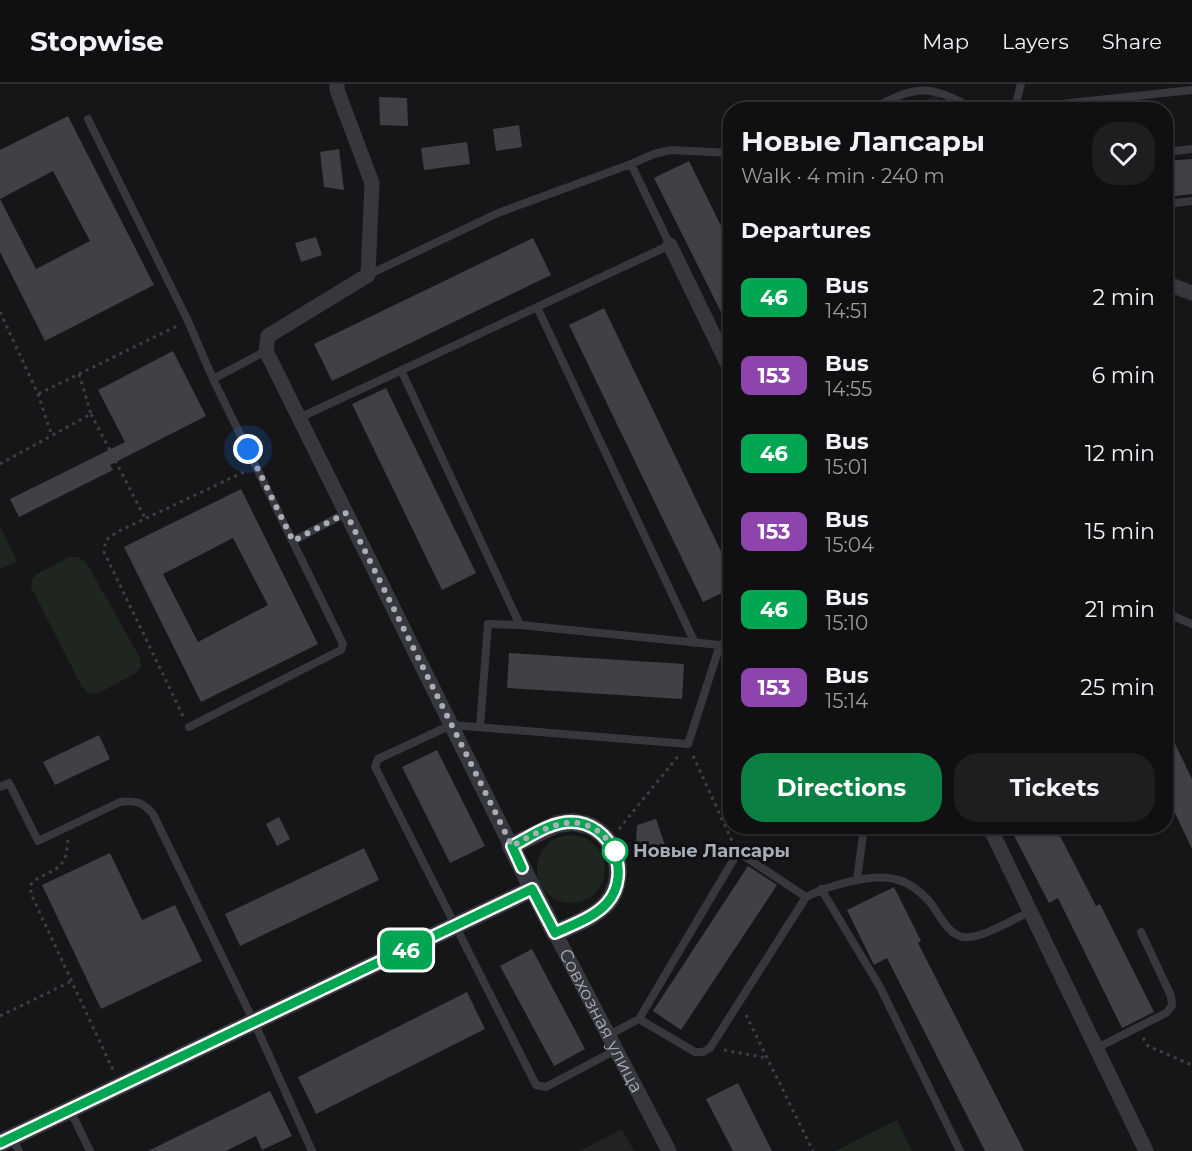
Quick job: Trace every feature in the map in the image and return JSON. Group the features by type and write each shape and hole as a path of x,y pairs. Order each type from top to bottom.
{"street":[{"path":"266,351 268,336 368,275 372,183 337,90 337,84"},
{"path":"670,245 723,355"},
{"path":"1173,286 1192,293"},
{"name":"Совхозная улица","path":"266,351 532,889 669,1151"},
{"path":"512,846 557,824 572,822 590,826 605,836 615,851 619,871 616,888 607,904 555,933"},
{"path":"993,834 1146,1151"},
{"path":"10,1144 70,1109 532,889"}],"lane":[{"path":"1016,102 1021,84"},
{"path":"886,102 914,90 933,88 953,95 964,102"},
{"path":"1080,102 1192,90"},
{"path":"88,119 343,644 341,650 189,727"},
{"path":"368,275 498,213 654,154 671,150 723,153"},
{"path":"1173,151 1192,150"},
{"path":"299,418 670,245 630,164"},
{"path":"1173,203 1192,201"},
{"path":"537,307 695,643"},
{"path":"213,380 266,351"},
{"path":"400,370 520,625"},
{"path":"293,541 346,513"},
{"path":"1173,616 1192,624"},
{"path":"480,727 488,624 723,644"},
{"path":"616,1050 546,1087 536,1085 375,767 378,759 450,724 688,744 720,645"},
{"path":"0,787 9,783 38,841 120,802 133,800 145,805 157,823 254,1022 312,1151"},
{"path":"857,880 863,834"},
{"path":"609,1035 639,1019 738,852 806,897"},
{"path":"639,1019 694,1052 703,1052 710,1048 806,897 821,889 857,880 894,879 916,888 929,901 950,930 960,937 973,938 1031,911"},
{"path":"821,889 880,987 960,1151"},
{"path":"1097,1048 1166,1013 1172,1006 1171,996 1141,932"},
{"path":"70,1109 90,1151"}],"path":[{"path":"0,312 38,394 52,436"},
{"path":"38,394 188,321"},
{"path":"79,374 91,414 145,518"},
{"path":"0,464 91,414"},
{"path":"189,727 104,552 106,540 145,518 256,466"},
{"path":"609,842 688,744 723,820"},
{"path":"70,826 64,860 56,869 31,884 31,894 120,1085"},
{"path":"730,834 738,852"},
{"path":"0,1016 72,981"},
{"path":"739,1002 813,1151"},
{"path":"1137,1029 1148,1046 1192,1065"},
{"path":"710,1048 767,1058"}],"shaded area":[{"path":"937,95 941,102 919,102"},
{"path":"0,526 17,561 0,569"},
{"path":"70,557 78,557 86,562 140,658 141,666 136,673 97,694 88,693 81,685 31,587 32,579 37,574"},
{"path":"571,835 584,838 595,845 602,856 605,869 602,882 595,893 584,900 571,903 558,900 547,893 540,882 537,869 540,856 547,845 558,838"},
{"path":"897,1120 912,1151 835,1151"},
{"path":"622,1129 634,1151 579,1151"}],"building":[{"path":"379,97 407,98 408,126 380,125"},
{"path":"68,116 154,285 45,341 0,252 0,150","holes":["53,171 90,241 36,269 0,199"]},
{"path":"519,125 522,147 496,151 493,129"},
{"path":"467,142 470,164 424,170 421,148"},
{"path":"339,149 344,190 324,187 320,152"},
{"path":"1192,159 1192,194 1173,196 1173,160"},
{"path":"689,161 723,230 723,316 654,178"},
{"path":"316,237 322,255 301,262 295,243"},
{"path":"533,238 551,275 332,381 314,344"},
{"path":"604,308 723,555 723,592 703,602 569,325"},
{"path":"173,351 206,416 110,465 113,470 19,517 10,499 125,442 98,390"},
{"path":"386,388 476,573 442,590 352,404"},
{"path":"241,489 318,644 201,702 124,547","holes":["233,538 268,605 198,642 163,574"]},
{"path":"509,653 684,664 682,699 507,688"},
{"path":"99,735 110,759 55,785 43,762"},
{"path":"1173,740 1192,779 1192,849 1173,809"},
{"path":"437,750 485,846 450,863 402,767"},
{"path":"279,817 290,839 277,846 266,824"},
{"path":"656,819 667,851 648,858 636,843 637,825"},
{"path":"1013,834 1059,834 1096,906 1100,904 1154,1012 1122,1028 1058,898 1049,903"},
{"path":"364,848 379,880 240,946 225,914"},
{"path":"110,853 142,920 175,905 202,961 101,1009 42,885"},
{"path":"748,866 777,885 681,1030 653,1011"},
{"path":"894,887 921,941 918,943 1024,1151 985,1151 887,958 874,965 847,910"},
{"path":"532,949 585,1049 554,1066 500,966"},
{"path":"467,992 485,1029 316,1114 298,1077"},
{"path":"738,1083 772,1151 733,1151 706,1099"},
{"path":"270,1091 292,1136 262,1150 256,1136 226,1151 148,1151"}],"bus line":[{"name":"46","path":"0,1143 532,889 555,933 591,915 607,904 616,888 619,871 615,851 605,836 590,826 572,822 557,824 512,846 522,868"}],"place":[{"name":"Новые Лапсары","path":"615,851"}],"route":[{"path":"248,449 293,541 346,513 512,846 557,824 572,822 590,826 605,836 615,851"}]}
